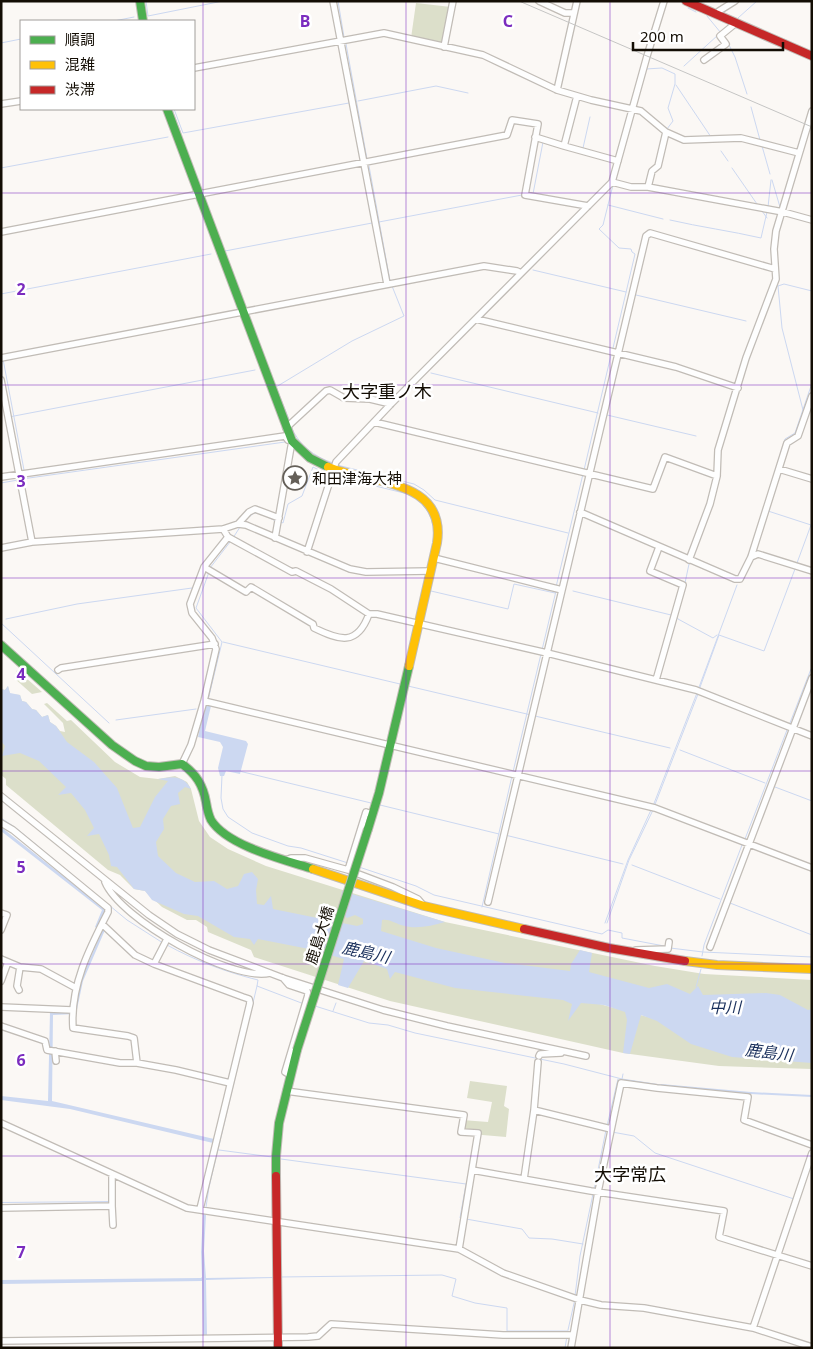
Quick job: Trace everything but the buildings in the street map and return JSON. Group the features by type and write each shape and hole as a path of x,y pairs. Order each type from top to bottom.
{"main road":[{"path":"140,1 143,20"},
{"path":"686,1 812,56"},
{"path":"167,110 242,312 289,425 292,441"},
{"name":"鹿島大橋","path":"278,1348 276,1156 279,1123 297,1050 368,829 390,745 438,540 436,516 431,506 422,496 396,485 316,462 301,452 292,441"},
{"path":"1,645 112,745 134,761 146,766 159,767 182,764 193,772 204,790 207,810 211,819 217,827 242,843 286,860 424,906 470,918 674,960 718,965 812,969"}],"street":[{"path":"333,1 387,284"},
{"path":"444,47 453,1"},
{"path":"539,1 565,13 574,13"},
{"path":"557,90 577,1"},
{"path":"307,552 335,466 390,404 612,182 664,1"},
{"path":"717,14 735,1"},
{"path":"704,60 726,44 720,36 736,23"},
{"path":"195,68 384,34 483,55 557,90 641,111 666,132 684,140 741,138 799,154"},
{"path":"564,146 577,96"},
{"path":"1,104 20,101"},
{"path":"688,560 710,504 717,476 718,450 746,358 776,279 774,249 776,232 812,111"},
{"path":"1,232 507,135 512,120 538,124 525,195 588,206"},
{"path":"648,187 652,171 658,166 666,132"},
{"path":"535,136 618,161"},
{"path":"612,182 631,187 648,187 783,212 812,220"},
{"path":"488,902 504,835 514,775 532,715 543,653 558,589 580,512 585,474 614,352 647,234 775,269"},
{"path":"3,357 484,266 517,270 521,273"},
{"path":"476,319 676,367 738,388"},
{"path":"1,380 32,542"},
{"path":"289,425 326,391 330,390 344,398 370,399 390,404"},
{"path":"580,512 735,580 740,579 751,557 787,443 798,436 812,396"},
{"path":"374,422 654,489 665,457 717,476"},
{"path":"1,477 285,436 288,440 292,441 275,538"},
{"path":"779,469 812,479"},
{"path":"238,524 249,512 255,509 279,518"},
{"path":"1,548 32,542 223,529 238,524 246,525 350,569 366,572 431,571"},
{"path":"223,529 231,538 292,572 296,571 331,589 368,614 377,614 698,691 812,736"},
{"path":"182,764 191,745 204,701 216,644 191,610 190,604 208,569 231,538"},
{"path":"656,680 683,585 650,571 659,547"},
{"path":"751,557 758,554 812,571"},
{"path":"434,558 558,589"},
{"path":"208,569 246,592 251,587 313,624 314,628 335,638 353,636 360,631 368,614"},
{"path":"58,670 216,644"},
{"path":"710,947 812,678"},
{"path":"204,701 653,808 812,868"},
{"path":"1,796 149,915 177,934 226,957 283,978 383,1010 586,1056"},
{"path":"348,869 366,812 372,814"},
{"path":"1,823 13,830 106,905 108,912 83,966 76,988 72,1013 73,1028 134,1038 137,1063"},
{"path":"286,860 305,858 348,869 394,887 418,899 424,906"},
{"path":"104,880 106,887 119,904 165,942 233,969 263,974 270,973"},
{"path":"1,913 7,915 1,930"},
{"path":"101,927 108,927 135,954 154,964 249,999 250,1003 200,1209"},
{"path":"154,964 165,942"},
{"path":"631,952 636,950 668,949 669,942"},
{"path":"1,959 20,967 41,969 76,988"},
{"path":"1,981 8,962"},
{"path":"19,990 17,986 20,967"},
{"path":"283,978 289,985 307,991 307,998 285,1072 290,1075"},
{"path":"1,1007 72,1013"},
{"path":"1,1026 45,1041 56,1061"},
{"path":"52,1051 120,1063 137,1063 176,1070 230,1084"},
{"path":"524,1179 534,1110 538,1059 540,1054 570,1053"},
{"path":"571,1348 570,1335 595,1192 621,1083 748,1097 744,1120 812,1145"},
{"path":"286,1091 464,1115 461,1132 478,1133 459,1249"},
{"path":"534,1110 609,1130"},
{"path":"1,1123 187,1208 459,1249 503,1273 577,1299 601,1305 656,1310 753,1328 812,1347"},
{"path":"753,1328 812,1152"},
{"path":"472,1170 595,1192 724,1211 719,1237 812,1266"},
{"path":"112,1174 113,1225"},
{"path":"1,1208 112,1206"},
{"path":"1,1340 278,1338 318,1336 331,1324 503,1335 570,1335"}],"green space":[{"path":"416,3 451,7 444,45 411,38"},
{"path":"17,670 42,692 32,694 14,678"},
{"path":"8,686 10,694 20,695 22,701 36,710 42,717 48,715 50,722 60,731 65,732 63,723 44,704 47,703 67,721 71,720 115,762 140,777 158,779 175,776 187,782 191,789 199,821 210,837 228,849 266,866 445,922 655,966 704,974 812,980 812,1019 514,976 188,894 1,689 5,690"},
{"path":"1,712 50,754 130,878 812,1061 812,1069 719,1066 623,1053 390,1001 254,957 251,950 208,932 207,927 196,920 187,920 162,907 145,891 134,889 120,875 108,870 6,785 6,779 1,775"},
{"path":"470,1081 507,1086 504,1106 509,1109 506,1137 459,1133 462,1120 488,1122 492,1102 467,1098"}],"water":[{"path":"8,686 10,693 20,695 22,701 36,710 42,717 48,715 50,722 56,726 67,742 94,762 117,788 133,828 140,827 155,797 168,781 158,779 177,778 188,784 191,789 185,787 178,793 180,804 171,806 163,819 164,829 156,842 158,856 176,873 195,882 214,881 227,889 238,886 244,874 252,872 258,879 256,890 257,904 264,905 271,896 273,909 357,926 363,924 363,919 355,915 347,918 339,910 342,891 445,922 412,927 382,920 381,931 436,948 505,963 570,971 571,964 580,950 592,953 589,972 649,988 667,984 690,994 698,986 703,995 766,993 780,995 808,1010 812,1009 812,1063 732,1057 691,1044 657,1021 641,1015 630,1054 623,1053 627,1020 625,1012 604,1005 581,1003 568,1021 572,1004 563,1000 455,988 395,972 390,979 387,969 364,961 348,988 338,985 344,959 309,949 258,939 254,945 250,939 234,937 198,916 184,914 152,900 145,891 134,889 117,867 111,866 109,855 99,834 87,836 94,828 85,810 71,793 58,795 66,787 39,761 20,753 2,756 5,746 1,741 1,689 5,690"},
{"path":"205,704 211,706 205,731 246,741 248,744 240,774 226,771 224,776 220,776 218,768 223,747 220,742 198,737"},
{"path":"1,827 106,911 98,925 105,930 83,981 76,1014 53,1015 52,1101 214,1139 213,1143 70,1109 1,1100 1,1096 48,1101 50,1012 75,1011 81,980 102,931 95,927 102,910 1,831"},
{"path":"661,1084 812,1095 812,1097 751,1094 661,1086"},
{"path":"1,1202 110,1202 1,1203"},
{"path":"203,1214 206,1215 204,1251 206,1278 275,1277 206,1280 207,1335 203,1335 202,1281 1,1284 1,1280 201,1278"}],"waterway":[{"path":"146,1 148,16 223,1"},
{"path":"338,1 344,37"},
{"path":"738,18 757,1"},
{"path":"688,8 696,12"},
{"path":"707,16 721,33"},
{"path":"119,20 134,17"},
{"path":"684,66 718,35"},
{"path":"1,43 20,39"},
{"path":"346,44 367,159"},
{"path":"729,45 747,94"},
{"path":"646,69 662,68 675,74 675,84 668,108 673,121 667,129"},
{"path":"676,85 711,137"},
{"path":"358,101 436,86 468,93"},
{"path":"174,110 183,133 349,103"},
{"path":"751,107 760,140"},
{"path":"172,110 181,134"},
{"path":"583,148 590,117"},
{"path":"1,168 168,137"},
{"path":"533,194 543,142"},
{"path":"762,146 770,174"},
{"path":"721,151 728,161"},
{"path":"369,166 390,281"},
{"path":"732,168 757,204"},
{"path":"768,207 771,180"},
{"path":"772,180 780,207"},
{"path":"613,185 603,225 599,229 619,248 631,249 635,254 613,348"},
{"path":"379,222 522,195"},
{"path":"608,205 663,219"},
{"path":"762,211 767,218"},
{"path":"670,220 761,238 767,212"},
{"path":"225,251 372,223"},
{"path":"1,294 211,254"},
{"path":"533,270 626,292"},
{"path":"778,286 784,284 812,291"},
{"path":"290,422 276,387 352,341 404,316 392,286"},
{"path":"778,286 782,328 803,410 801,420"},
{"path":"636,295 746,321"},
{"path":"584,470 611,355"},
{"path":"3,359 24,470"},
{"path":"9,417 255,370"},
{"path":"431,373 598,413"},
{"path":"763,510 785,439 795,433 812,383"},
{"path":"607,415 696,436"},
{"path":"291,426 298,439 308,449 333,463"},
{"path":"22,479 285,442"},
{"path":"337,465 414,484 435,500 568,533"},
{"path":"281,522 283,523 288,504 302,496 313,467 329,475"},
{"path":"556,587 583,474"},
{"path":"334,476 415,497"},
{"path":"1,483 18,480"},
{"path":"420,501 430,516 434,534"},
{"path":"768,511 811,525 797,563"},
{"path":"244,521 254,513 257,513"},
{"path":"263,515 276,521"},
{"path":"233,538 240,527"},
{"path":"210,568 230,542"},
{"path":"685,583 689,564"},
{"path":"699,690 719,635 764,651 795,569"},
{"path":"208,700 222,642 196,608 209,572"},
{"path":"431,591 508,609 514,584 555,593"},
{"path":"698,690 737,585"},
{"path":"6,619 77,604 192,588"},
{"path":"542,650 556,591"},
{"path":"573,591 671,615"},
{"path":"676,616 678,619 713,638 717,635"},
{"path":"1,623 109,723"},
{"path":"223,642 400,684"},
{"path":"513,772 541,654"},
{"path":"790,723 811,669"},
{"path":"408,686 531,715"},
{"path":"653,806 697,693"},
{"path":"654,807 698,694"},
{"path":"116,720 196,709"},
{"path":"535,716 670,748"},
{"path":"745,839 787,730"},
{"path":"680,750 765,783"},
{"path":"239,771 371,803"},
{"path":"222,775 221,798 223,809 228,817 252,833 288,846 301,848 348,863"},
{"path":"482,907 512,776"},
{"path":"775,787 812,801"},
{"path":"380,805 499,834"},
{"path":"605,923 628,860 651,810"},
{"path":"607,923 629,860 653,810"},
{"path":"1,818 16,828 127,920 163,943"},
{"path":"505,835 623,864"},
{"path":"702,956 704,945 742,845"},
{"path":"632,865 720,899"},
{"path":"359,867 416,886 434,895 602,934 608,930 622,933 622,938 664,946"},
{"path":"730,903 812,935"},
{"path":"167,945 211,966 258,980 257,986 304,1004"},
{"path":"670,948 703,952 812,957"},
{"path":"696,987 701,969"},
{"path":"206,1207 209,1187 257,986"},
{"path":"333,1011 336,1003"},
{"path":"315,1006 369,1023 388,1025 415,1033 564,1064 622,1079 661,1085"},
{"path":"622,1079 623,1074"},
{"path":"607,1126 618,1079"},
{"path":"594,1190 606,1130"},
{"path":"612,1132 634,1136 655,1153 794,1199"},
{"path":"219,1150 272,1157"},
{"path":"281,1159 466,1184 460,1218 462,1218"},
{"path":"575,1296 580,1256 593,1194"},
{"path":"466,1219 522,1229 529,1238 552,1239 583,1244"},
{"path":"280,1277 442,1275 456,1279 452,1296 475,1303 507,1308 507,1331 568,1331"},
{"path":"568,1330 575,1299"},
{"path":"565,1348 567,1336"}],"railway":[{"path":"519,1 812,127"}],"traffic: fast":[{"path":"140,1 143,20"},
{"path":"167,110 292,441 310,458 328,467"},
{"path":"1,645 112,745 135,761 146,766 159,767 182,764 187,768 201,785 211,820 230,837 258,851 313,869"},
{"path":"368,829 379,793 409,666"},
{"path":"297,1050 368,829"},
{"path":"276,1176 279,1123 297,1050"}],"traffic: slow":[{"path":"328,467 383,481 417,495 430,506 437,522 437,543 409,666"},
{"path":"313,869 424,906 524,929"},
{"path":"685,961 717,965 812,969"}],"traffic: jam":[{"path":"686,1 812,56"},
{"path":"524,929 609,948 685,961"},
{"path":"276,1176 278,1348"}],"place":[{"name":"和田津海大神","path":"295,478"}],"district":[{"name":"大字重ノ木","path":"387,391"},
{"name":"大字常広","path":"630,1174"}],"water label":[{"name":"鹿島川","path":"366,952"},
{"name":"中川","path":"725,1007"},
{"name":"鹿島川","path":"769,1052"}]}
